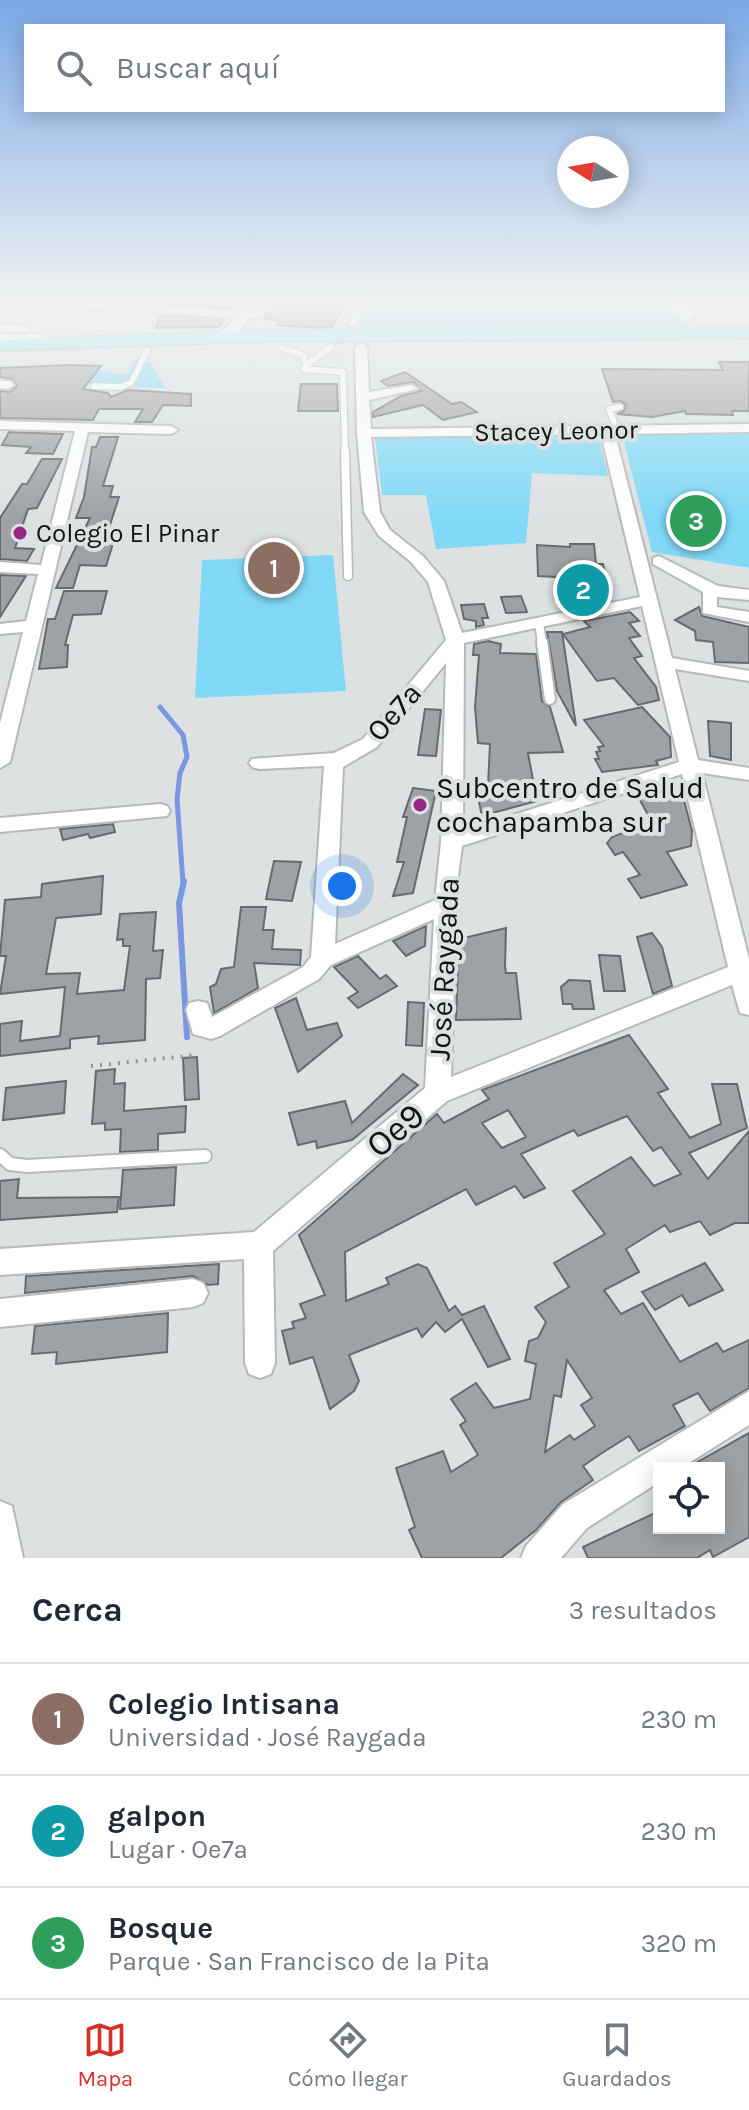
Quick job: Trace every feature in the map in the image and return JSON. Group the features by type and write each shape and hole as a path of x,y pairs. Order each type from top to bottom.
{"street":[{"name":"José Raygada","path":"352,372 362,397 372,512 377,526 428,570 436,581 455,640 452,842 446,904 438,1093"},
{"path":"362,397 412,389"},
{"path":"0,425 171,430"},
{"name":"Stacey Leonor","path":"364,433 749,428"},
{"path":"0,762 5,719 82,429"},
{"path":"612,430 648,600 745,973 749,1006"},
{"path":"659,561 714,591 749,595"},
{"path":"0,567 46,570"},
{"path":"714,591 709,595 709,609 749,617"},
{"path":"455,640 648,600"},
{"path":"0,629 32,626"},
{"name":"Oe7a","path":"323,959 330,776 338,759 370,743 455,640"},
{"path":"665,662 749,676"},
{"path":"259,763 338,759"},
{"path":"452,842 689,765 749,774"},
{"path":"0,825 160,811"},
{"path":"198,1010 202,1027 211,1029 311,973 323,959 446,904"},
{"name":"Oe9","path":"260,1245 438,1093 745,973"},
{"path":"0,1262 260,1245 257,1266 260,1363"},
{"path":"0,1313 193,1293"},
{"path":"538,1558 575,1516 749,1407"},
{"path":"0,1518 6,1558"}],"lane":[{"path":"94,386 120,387 131,383 137,372"},
{"path":"339,372 343,372 348,576"},
{"path":"612,430 609,409 620,407"},
{"path":"539,622 550,699"},
{"path":"0,1155 10,1164 27,1166 205,1156"}],"path":[{"path":"91,1066 197,1055"}],"shaded area":[{"path":"97,372 127,375 129,372 156,372 165,388 133,387 110,392 115,384 86,385"},
{"path":"597,430 608,476 532,473 526,543 436,549 426,495 382,495 375,438 379,435"},
{"path":"621,430 749,430 749,568 652,552"},
{"path":"333,555 346,691 195,698 202,560"}],"building":[{"path":"0,372 97,372 83,389 108,393 111,397 128,390 191,394 191,406 163,405 152,422 135,422 143,409 99,409 93,420 0,418 0,391 10,392 17,386 12,379 0,377"},
{"path":"405,372 452,404 461,402 477,412 443,420 423,405 373,417 373,412 401,396 421,391 414,382 388,386 381,381"},
{"path":"603,372 749,372 749,411 732,411 733,415 686,414 685,411 652,417 617,414 624,411 626,405 621,401 613,402"},
{"path":"301,384 337,384 338,411 298,411"},
{"path":"9,432 63,434 53,454 26,453 31,447 2,445"},
{"path":"100,437 118,437 103,486 113,486 110,497 119,497 106,537 115,537 106,566 80,565 73,588 56,588 90,518 76,518 84,497 92,447 96,447"},
{"path":"42,459 62,459 37,508 28,509 15,548 34,549 27,561 0,559 0,518"},
{"path":"570,544 594,544 596,564 603,564 606,577 591,577 593,603 576,607 573,578 538,576 537,545 570,547"},
{"path":"0,575 26,576 0,617"},
{"path":"64,591 107,591 101,614 73,615 65,645 68,645 67,667 39,669 48,619 55,619"},
{"path":"521,596 527,612 506,613 501,597"},
{"path":"484,604 488,618 482,618 484,625 476,627 476,621 464,619 461,605"},
{"path":"699,607 702,616 749,627 749,663 715,662 713,642 696,640 695,631 675,620"},
{"path":"630,612 639,621 629,623 640,636 629,638 642,656 634,658 656,687 659,700 638,705 614,678 597,681 563,634 590,627 584,621"},
{"path":"547,632 562,632 576,726 557,691"},
{"path":"488,641 501,644 500,653 536,654 542,701 550,707 563,752 528,753 537,801 485,815 481,812 478,797 482,796 480,787 488,786 490,744 478,743 475,707 479,655 473,655 474,644"},
{"path":"642,707 670,737 671,757 656,761 658,765 602,772 595,759 599,759 596,752 600,751 598,747 604,746 584,720"},
{"path":"425,709 441,710 436,756 418,755"},
{"path":"708,721 731,723 731,760 710,756"},
{"path":"667,783 677,801 684,800 692,831 691,846 667,852 687,885 641,898 628,879 640,875 623,852 615,855 607,843 612,837 652,822 636,793"},
{"path":"413,788 436,791 413,893 393,896 404,862 397,862 407,817 403,817"},
{"path":"113,824 115,832 90,838 88,834 63,840 60,829"},
{"path":"274,861 301,862 292,901 266,899"},
{"path":"103,876 101,914 56,918 46,974 80,973 77,994 124,990 130,946 123,946 123,939 117,940 120,914 156,912 153,951 163,950 160,978 146,979 145,1040 98,1044 99,1036 70,1039 70,1048 0,1056 0,1024 22,1021 20,1041 60,1036 65,987 0,994 6,956 0,956 5,900 41,897 42,884"},
{"path":"241,907 266,907 263,930 274,930 272,949 301,950 300,965 254,963 258,988 214,1013 210,987 216,984 221,969 234,967"},
{"path":"426,926 425,946 406,956 393,941"},
{"path":"506,928 506,973 516,973 521,1019 456,1020 459,939"},
{"path":"652,933 662,947 672,986 653,994 637,937"},
{"path":"599,955 620,956 625,991 604,991"},
{"path":"358,956 380,979 386,975 397,986 358,1008 348,998 358,992 334,967"},
{"path":"569,980 590,981 594,1009 573,1009 572,1004 563,1004 561,987"},
{"path":"296,998 307,1030 337,1023 342,1036 298,1072 275,1008"},
{"path":"408,1002 424,1003 422,1046 406,1045"},
{"path":"629,1035 668,1089 658,1093 690,1138 721,1124 712,1084 737,1084 747,1128 689,1153 708,1179 749,1131 749,1223 735,1223 710,1235 700,1221 670,1232 665,1225 626,1249 639,1272 604,1290 621,1314 643,1303 680,1362 717,1343 723,1352 749,1340 749,1388 710,1411 698,1393 673,1405 685,1426 639,1451 629,1436 583,1466 593,1480 561,1502 536,1530 501,1558 422,1558 409,1530 415,1527 396,1468 443,1451 451,1472 478,1455 460,1425 466,1421 451,1399 476,1383 494,1408 530,1399 536,1364 525,1361 529,1341 538,1338 546,1322 535,1307 569,1287 554,1263 605,1234 573,1191 631,1157 654,1186 681,1174 661,1147 653,1151 627,1116 578,1136 574,1130 521,1154 545,1188 524,1198 515,1186 476,1205 466,1189 345,1252 346,1301 389,1284 386,1278 418,1264 427,1268 449,1311 455,1306 462,1315 484,1306 510,1359 488,1367 462,1319 445,1332 436,1322 422,1337 417,1328 349,1355 359,1381 354,1391 330,1409 313,1357 290,1364 282,1331 294,1328 292,1322 306,1318 300,1304 325,1295 299,1235 437,1114 444,1123 489,1099 482,1090","holes":["508,1110 526,1137 502,1148 482,1123","567,1360 592,1398 581,1405 595,1426 574,1440 570,1435 545,1452 554,1395 561,1397"]},
{"path":"197,1057 199,1099 185,1100 183,1058"},
{"path":"115,1069 114,1084 125,1083 124,1111 186,1106 185,1132 158,1134 158,1150 120,1152 121,1129 105,1130 105,1123 92,1124 96,1071"},
{"path":"403,1074 418,1085 352,1140 317,1148 316,1141 298,1145 289,1113 345,1101 352,1123"},
{"path":"66,1081 64,1113 3,1120 6,1088"},
{"path":"176,1167 174,1205 120,1209 123,1170"},
{"path":"19,1179 17,1198 119,1197 117,1212 0,1220 0,1181"},
{"path":"705,1263 723,1290 689,1306 682,1295 655,1310 642,1292"},
{"path":"219,1264 218,1284 208,1285 193,1276 25,1293 26,1276"},
{"path":"168,1313 167,1352 56,1364 57,1352 32,1354 35,1326"},
{"path":"749,1433 749,1537 713,1557 710,1550 697,1558 588,1558 583,1547 653,1514 653,1534 725,1534 725,1462 698,1462"}],"waterway":[{"path":"160,707 183,735 187,757 180,773 177,799 183,883"},
{"path":"184,881 179,903 187,1037"}],"place":[{"name":"Bosque","path":"696,521"},
{"name":"Colegio El Pinar","path":"20,533"},
{"name":"Colegio Intisana","path":"274,568"},
{"name":"galpon","path":"583,590"},
{"name":"Subcentro de Salud cochapamba sur","path":"420,805"}]}
